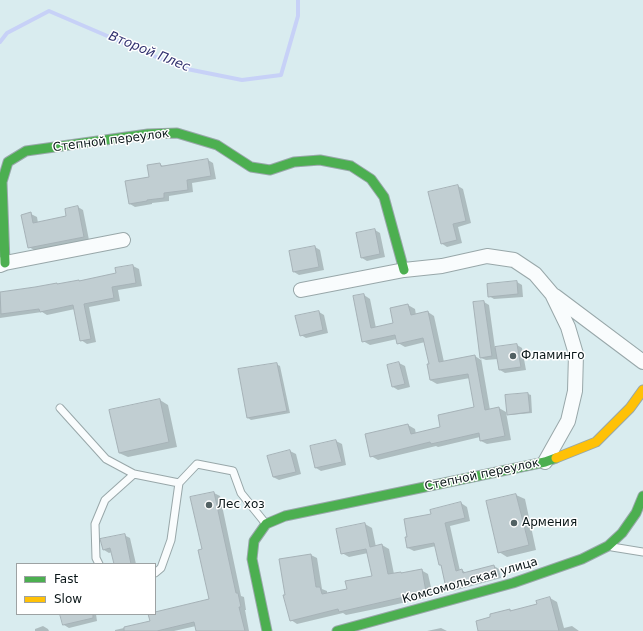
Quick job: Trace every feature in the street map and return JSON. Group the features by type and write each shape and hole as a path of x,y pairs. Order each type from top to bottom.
{"street":[{"name":"Степной переулок","path":"2,264 2,182 8,162 26,151 148,134 177,133 217,145 252,167 270,170 294,162 320,160 351,166 371,179 384,197 404,270"},
{"path":"2,264 122,240"},
{"name":"Степной переулок","path":"266,524 285,516 545,462 568,421 575,391 576,354 568,327 552,294 535,274 514,260 487,256 442,266 404,270 301,290"},
{"path":"552,294 643,362"},
{"path":"545,462 596,442 630,408 643,390"},
{"name":"Комсомольская улица","path":"337,631 513,583 582,559 608,546 622,533 636,513 643,496"},
{"path":"266,524 254,541 252,559 267,631"}],"lane":[{"path":"60,408 106,459 134,474 179,483"},
{"path":"156,572 161,568 171,540 179,483 197,464 233,471 241,493 266,524"},
{"path":"98,563 96,558 95,524 105,500 134,474"},
{"path":"608,546 642,551"}],"building":[{"path":"208,159 211,176 187,180 188,190 164,193 164,198 129,204 125,181 149,177 147,165 160,163 161,166"},
{"path":"458,185 466,221 453,224 457,240 441,244 428,192"},
{"path":"78,206 84,237 28,248 21,215 31,212 33,223 66,216 65,209"},
{"path":"375,229 380,254 361,258 356,233"},
{"path":"315,246 319,267 293,272 289,251"},
{"path":"133,265 136,283 112,287 114,298 84,304 91,339 80,341 73,305 40,312 39,309 1,314 0,292 79,281 116,273 115,268"},
{"path":"517,281 518,294 488,297 487,284"},
{"path":"364,294 371,328 393,323 390,308 408,304 411,315 428,311 439,362 475,355 485,410 499,407 505,436 480,441 479,433 431,444 430,442 370,457 365,434 408,424 411,434 440,427 438,415 474,407 468,374 430,380 427,364 429,364 423,338 397,344 395,335 362,342 353,296"},
{"path":"484,301 492,356 480,358 473,302"},
{"path":"319,311 323,330 300,336 295,316"},
{"path":"517,344 521,367 499,370 495,347"},
{"path":"399,362 405,384 392,387 387,365"},
{"path":"277,363 287,411 247,418 238,369"},
{"path":"528,393 530,412 507,415 505,395"},
{"path":"160,399 169,442 119,453 109,410"},
{"path":"336,440 342,462 315,468 310,446"},
{"path":"290,450 296,472 273,477 267,456"},
{"path":"214,492 236,593 238,593 241,607 239,607 245,631 196,631 194,622 157,631 124,631 124,627 150,621 148,615 156,615 156,612 209,599 198,550 202,549 190,497"},
{"path":"516,494 529,545 498,553 486,501"},
{"path":"461,502 465,518 445,523 456,571 462,569 463,573 494,565 496,575 446,588 434,543 407,548 404,519 431,514 430,510"},
{"path":"365,523 370,547 382,544 388,574 422,569 426,592 339,612 338,609 290,621 283,595 285,595 279,559 311,554 316,587 320,587 322,594 347,589 345,581 372,576 366,549 341,554 336,529"},
{"path":"125,534 131,563 114,563 110,548 103,550 100,539"},
{"path":"550,597 559,631 478,631 476,621 490,617 490,614 510,609 510,611 537,604 536,601"},
{"path":"60,615 93,615 93,618 63,625"}],"waterway":[{"name":"Второй Плес","path":"0,42 7,33 49,11 182,68 242,80 281,75 298,16 298,0"}],"traffic: fast":[{"path":"5,263 2,182 8,162 26,151 148,134 177,133 217,145 251,167 270,170 294,162 320,160 351,166 371,179 384,197 404,270"},
{"path":"267,631 252,559 254,541 266,524 285,516 545,462 556,458"},
{"path":"337,631 513,583 582,559 608,546 622,533 636,513 643,496"}],"traffic: slow":[{"path":"556,458 596,442 630,408 643,390"}],"place":[{"name":"Фламинго","path":"513,356"},
{"name":"Лес хоз","path":"209,505"},
{"name":"Армения","path":"514,523"}]}
